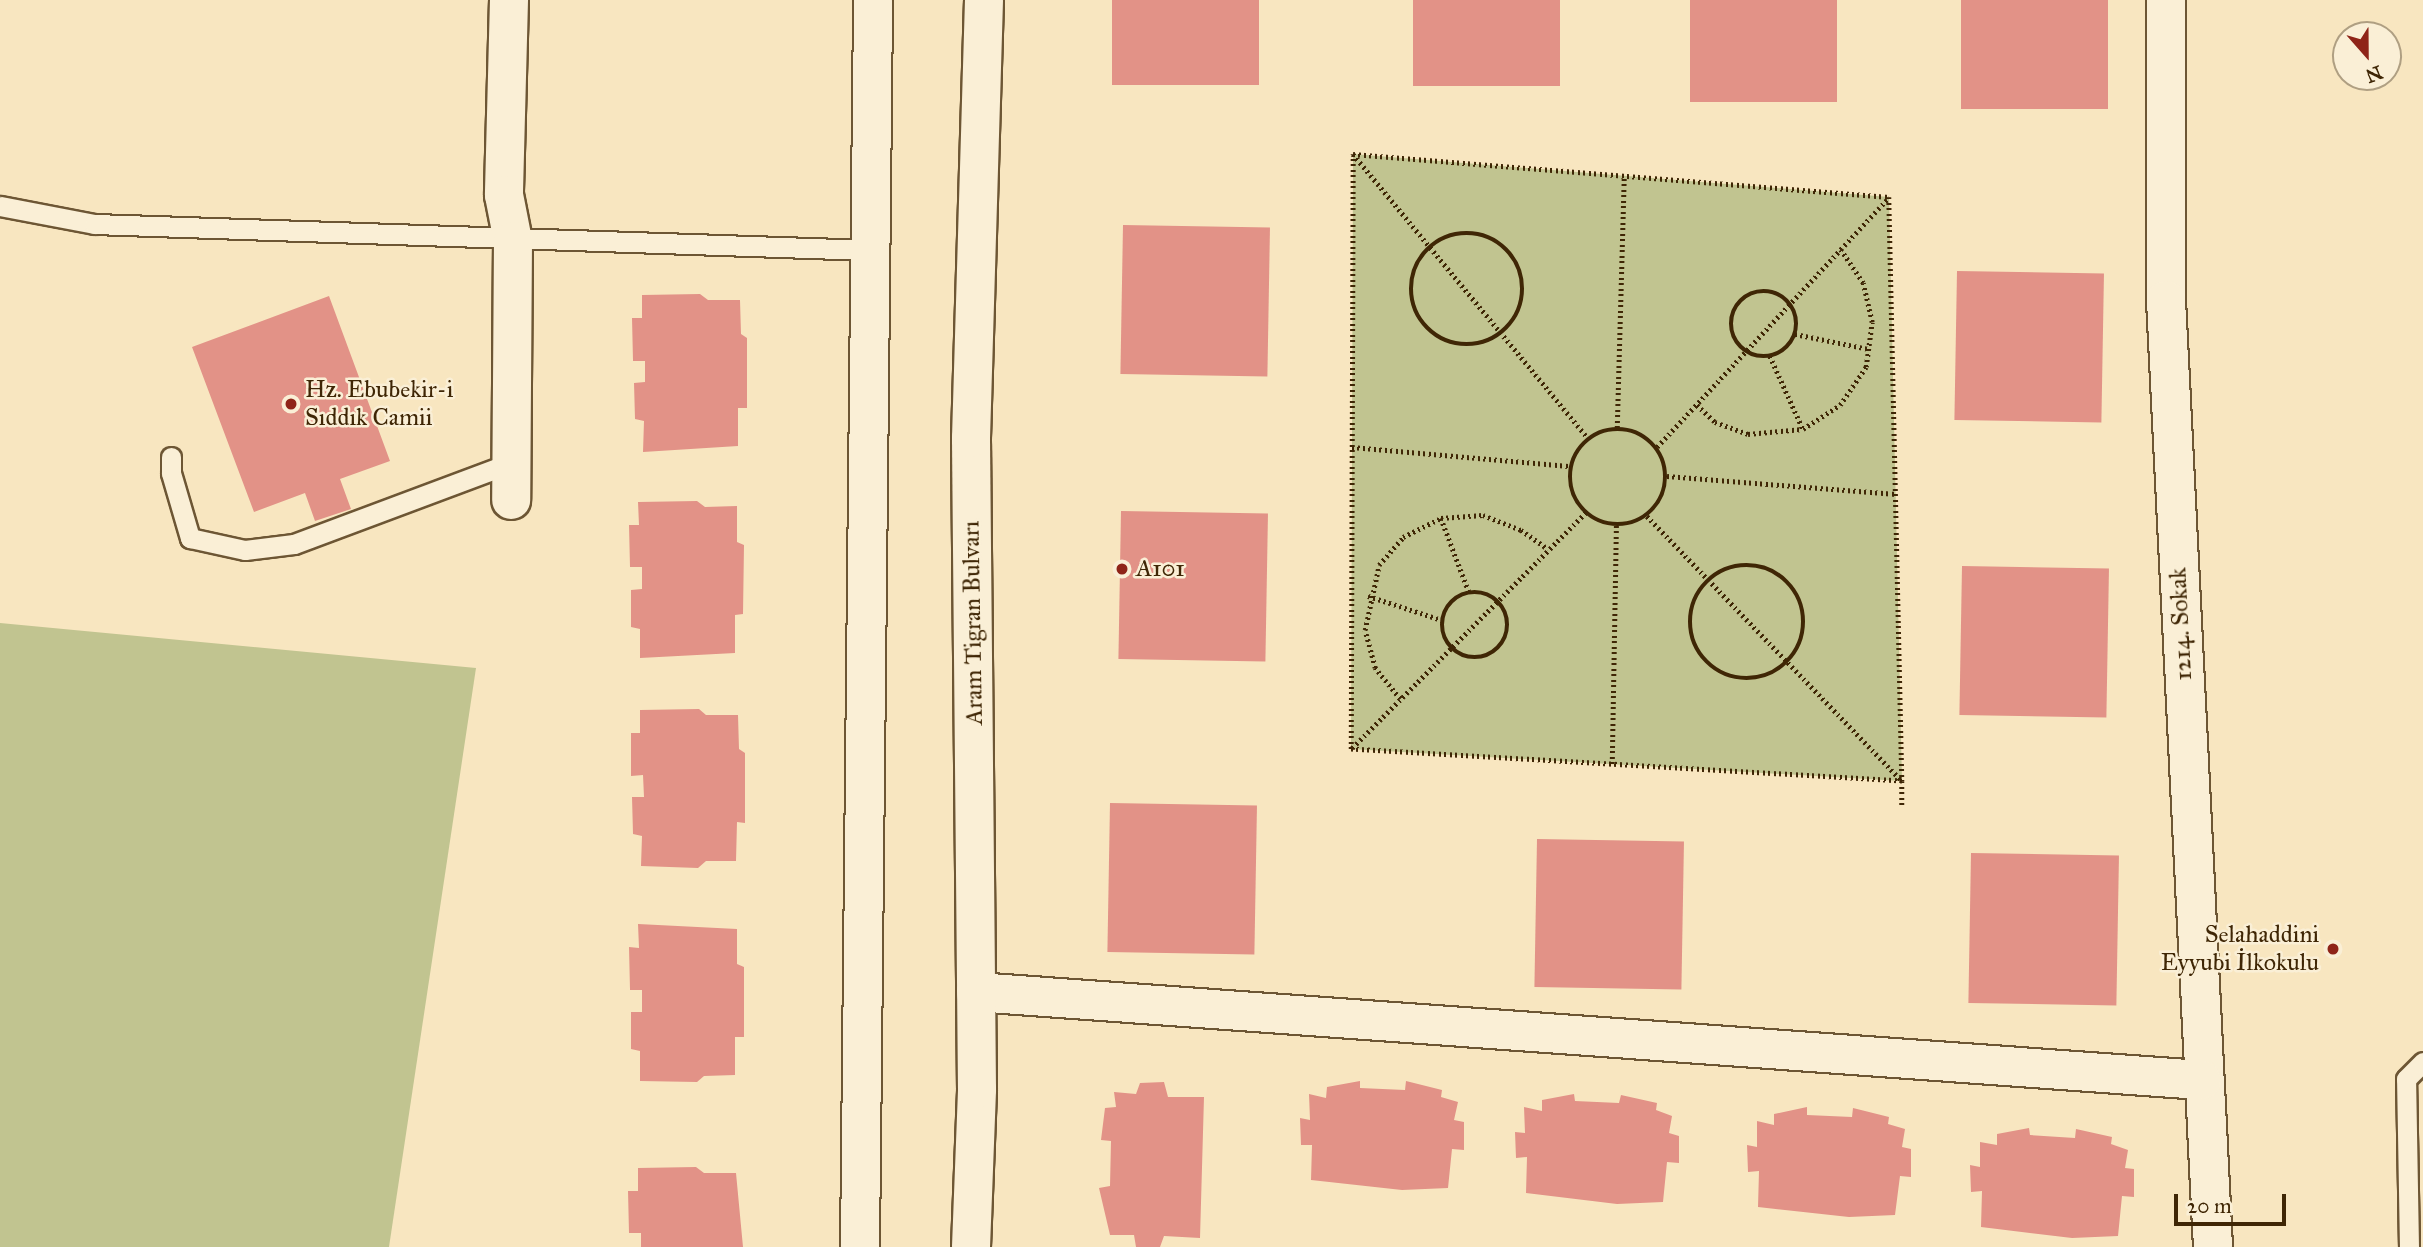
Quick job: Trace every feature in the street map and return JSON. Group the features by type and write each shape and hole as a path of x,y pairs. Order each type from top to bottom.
{"street":[{"path":"509,0 504,195 513,241 511,500"},
{"path":"860,1247 873,0"},
{"name":"Aram Tigran Bulvarı","path":"971,1247 976,992 971,439 984,0"},
{"name":"1214. Sokak","path":"2166,0 2166,300 2202,1080 2213,1247"},
{"path":"976,992 2202,1080"}],"lane":[{"path":"0,206 94,224 513,241 871,250"},
{"path":"171,457 171,473 191,538 245,551 294,544 511,463"},
{"path":"2409,1247 2406,1079 2423,1062"}],"path":[{"path":"1353,154 1889,197"},
{"path":"1353,154 1588,439"},
{"path":"1351,749 1353,154"},
{"path":"1617,428 1624,176"},
{"path":"1657,447 1889,197"},
{"path":"1889,197 1902,805"},
{"path":"1462,233 1497,241 1510,253 1523,286 1513,320 1502,333 1465,346 1430,332 1410,299 1417,261 1430,246 1462,233"},
{"path":"1697,405 1715,422 1748,434 1803,429 1840,405 1866,368 1872,322 1863,283 1841,250"},
{"path":"1772,292 1790,304 1795,334 1786,349 1770,356 1746,351 1732,333 1740,302 1749,294 1772,292"},
{"path":"1795,334 1869,349"},
{"path":"1770,356 1803,429"},
{"path":"1617,428 1632,430 1657,447 1667,476 1665,491 1647,516 1616,525 1585,513 1572,491 1571,467 1588,439 1617,428"},
{"path":"1352,447 1571,467"},
{"path":"1667,476 1896,494"},
{"path":"1351,749 1585,513"},
{"path":"1400,699 1375,668 1365,630 1368,596 1379,565 1404,537 1441,518 1483,515 1521,530 1548,549"},
{"path":"1647,516 1902,781"},
{"path":"1441,518 1469,592"},
{"path":"1612,764 1616,525"},
{"path":"1763,567 1795,590 1804,627 1788,662 1755,678 1729,675 1706,662 1690,629 1697,594 1709,579 1725,569 1763,567"},
{"path":"1451,648 1442,620 1451,601 1469,592 1498,601"},
{"path":"1368,596 1442,620"},
{"path":"1451,648 1480,658 1499,648 1508,629 1498,601"},
{"path":"1351,749 1902,781"}],"green space":[{"path":"1353,154 1889,197 1902,781 1351,749"},
{"path":"0,623 476,668 389,1247 0,1247"}],"building":[{"path":"1112,0 1259,0 1259,85 1112,85"},
{"path":"1413,0 1560,0 1560,86 1413,86"},
{"path":"1690,0 1837,0 1837,102 1690,102"},
{"path":"1961,0 2108,0 2108,109 1961,109"},
{"path":"1123,225 1270,228 1267,377 1120,374"},
{"path":"1957,271 2104,274 2101,423 1954,420"},
{"path":"700,294 708,300 740,300 741,334 747,338 747,408 738,408 738,446 643,452 644,421 635,419 634,383 645,382 645,361 633,361 632,318 642,318 642,295"},
{"name":"Hz. Ebubekir-i Sıddık Camii","path":"329,296 390,461 340,479 351,509 315,521 305,493 254,512 192,347"},
{"path":"697,501 705,507 737,506 737,542 744,545 743,614 735,615 735,653 640,658 640,629 631,627 631,590 642,589 642,567 630,567 629,525 639,525 638,502"},
{"path":"1121,511 1268,514 1265,662 1118,659"},
{"path":"1962,566 2109,569 2106,718 1959,715"},
{"path":"699,709 706,715 738,715 739,749 745,753 745,823 737,822 736,861 706,861 698,868 641,866 642,836 633,834 632,797 644,797 643,775 631,776 631,733 640,733 640,710"},
{"path":"1110,803 1257,806 1254,955 1107,952"},
{"path":"1537,839 1684,842 1681,990 1534,987"},
{"path":"1971,853 2119,856 2116,1006 1968,1003"},
{"path":"638,924 737,929 737,964 744,967 744,1037 735,1037 735,1075 704,1076 697,1082 640,1081 640,1051 631,1049 631,1012 642,1012 642,990 630,990 629,947 639,948"},
{"path":"1360,1081 1360,1088 1405,1090 1406,1081 1442,1090 1441,1097 1458,1102 1454,1120 1464,1122 1464,1150 1452,1149 1448,1188 1402,1190 1311,1180 1312,1145 1301,1145 1300,1118 1310,1120 1309,1094 1326,1098 1327,1087"},
{"path":"1164,1082 1168,1097 1204,1097 1200,1238 1164,1236 1160,1247 1136,1247 1134,1235 1110,1235 1099,1188 1110,1186 1111,1141 1101,1140 1105,1108 1116,1107 1114,1092 1136,1094 1140,1083"},
{"path":"1574,1094 1575,1101 1619,1103 1621,1095 1657,1103 1656,1110 1672,1116 1669,1133 1679,1136 1679,1163 1667,1162 1663,1202 1617,1204 1526,1193 1527,1157 1516,1158 1515,1132 1525,1133 1524,1107 1542,1111 1542,1100"},
{"path":"1807,1107 1807,1115 1852,1117 1853,1108 1889,1117 1888,1124 1905,1129 1902,1147 1911,1149 1911,1177 1900,1176 1895,1215 1849,1217 1758,1207 1759,1171 1748,1172 1747,1145 1757,1147 1757,1121 1774,1125 1774,1114"},
{"path":"2029,1128 2030,1135 2075,1138 2076,1129 2112,1137 2111,1144 2128,1150 2125,1168 2134,1169 2134,1197 2122,1196 2118,1236 2072,1238 1981,1227 1982,1191 1971,1192 1970,1165 1980,1167 1980,1142 1997,1145 1997,1134"},
{"path":"696,1167 704,1173 736,1173 743,1247 641,1247 641,1233 629,1233 628,1191 638,1191 638,1168"}],"place":[{"name":"Hz. Ebubekir-i Sıddık Camii","path":"291,404"},
{"name":"A101","path":"1122,569"},
{"name":"Selahaddini Eyyubi İlkokulu","path":"2333,949"}]}
